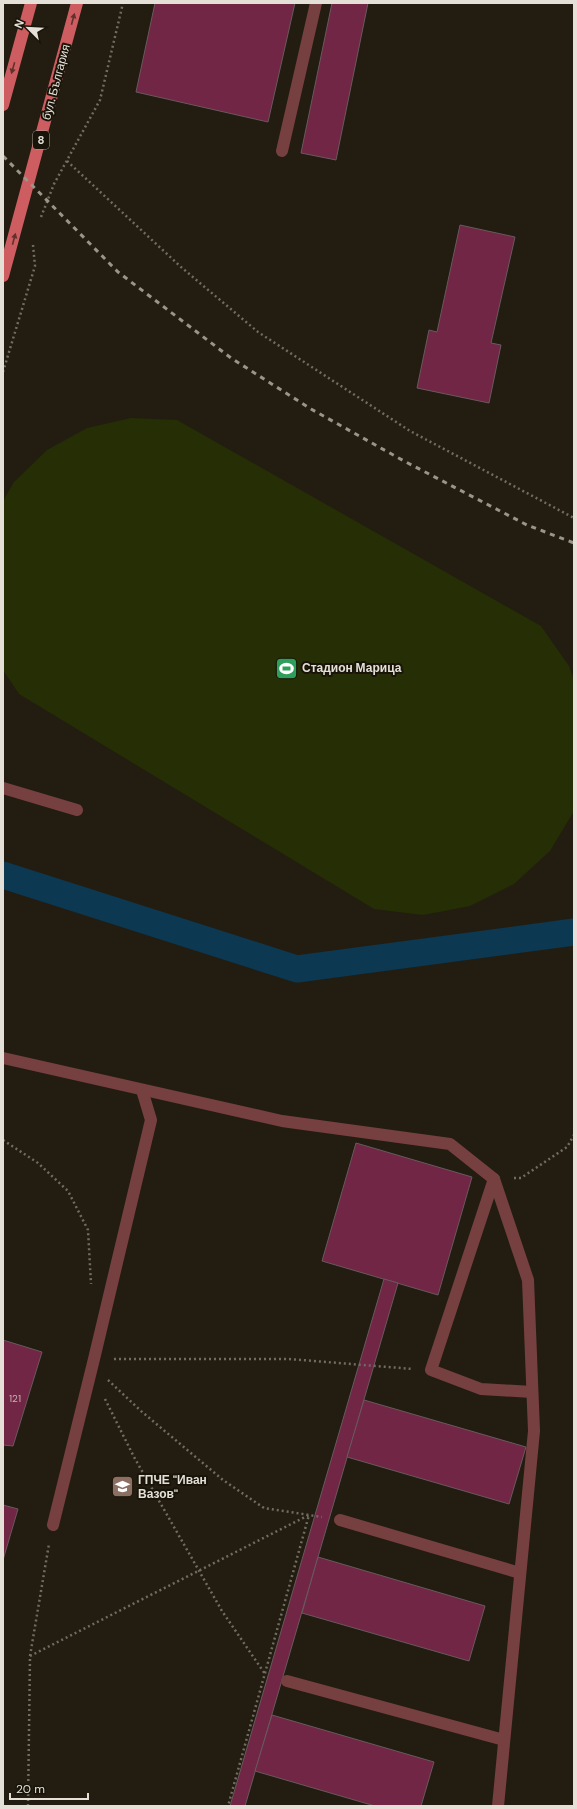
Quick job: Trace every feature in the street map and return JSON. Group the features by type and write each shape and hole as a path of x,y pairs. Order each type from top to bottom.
{"main road":[{"path":"3,104 31,3"},
{"name":"бул. България","path":"3,276 77,3"}],"lane":[{"path":"282,152 316,3"},
{"path":"3,788 77,810"},
{"path":"3,1058 282,1121 450,1144 494,1179 528,1280 534,1431 498,1806"},
{"path":"53,1525 93,1365 151,1120 142,1090"},
{"path":"494,1179 431,1370 481,1389 532,1392"},
{"path":"340,1520 520,1573"},
{"path":"287,1681 504,1740"}],"path":[{"path":"41,218 54,184 100,100 123,3"},
{"path":"67,161 181,267 258,332 410,431 574,518"},
{"path":"3,372 35,266 33,238"},
{"path":"494,1179 521,1178 567,1147 574,1135"},
{"path":"3,1140 38,1163 68,1191 88,1230 91,1289"},
{"path":"93,1365 289,1359 431,1370"},
{"path":"93,1365 115,1388 222,1480 264,1508 340,1520"},
{"path":"93,1365 138,1463 222,1611 265,1674"},
{"path":"30,1656 309,1515"},
{"path":"228,1806 309,1515"},
{"path":"28,1806 30,1656 53,1525"}],"green space":[{"name":"Стадион Марица","path":"131,418 177,420 541,626 569,666 574,680 574,811 550,851 514,884 470,906 423,915 374,909 19,694 3,670 3,501 14,482 47,450 87,428"}],"building":[{"path":"155,3 295,3 268,122 136,92"},
{"path":"332,3 368,3 336,160 301,153"},
{"path":"460,225 515,237 491,343 501,345 489,403 417,388 429,330 437,332"},
{"path":"356,1143 472,1177 438,1295 322,1261"},
{"path":"384,1279 398,1283 318,1557 245,1806 230,1806"},
{"path":"3,1340 42,1352 13,1446 3,1445"},
{"path":"364,1400 526,1447 509,1504 347,1457"},
{"path":"3,1505 18,1509 3,1560"},
{"path":"318,1557 485,1606 469,1661 302,1613"},
{"path":"272,1715 434,1762 421,1806 375,1806 255,1771"}],"waterway":[{"path":"3,875 297,969 574,932"}],"railway":[{"path":"3,156 118,272 231,358 311,409 404,461 527,525 574,543"}],"place":[{"name":"Стадион Марица","path":"286,668"},
{"name":"ГПЧЕ \"Иван Вазов\"","path":"122,1487"}]}
